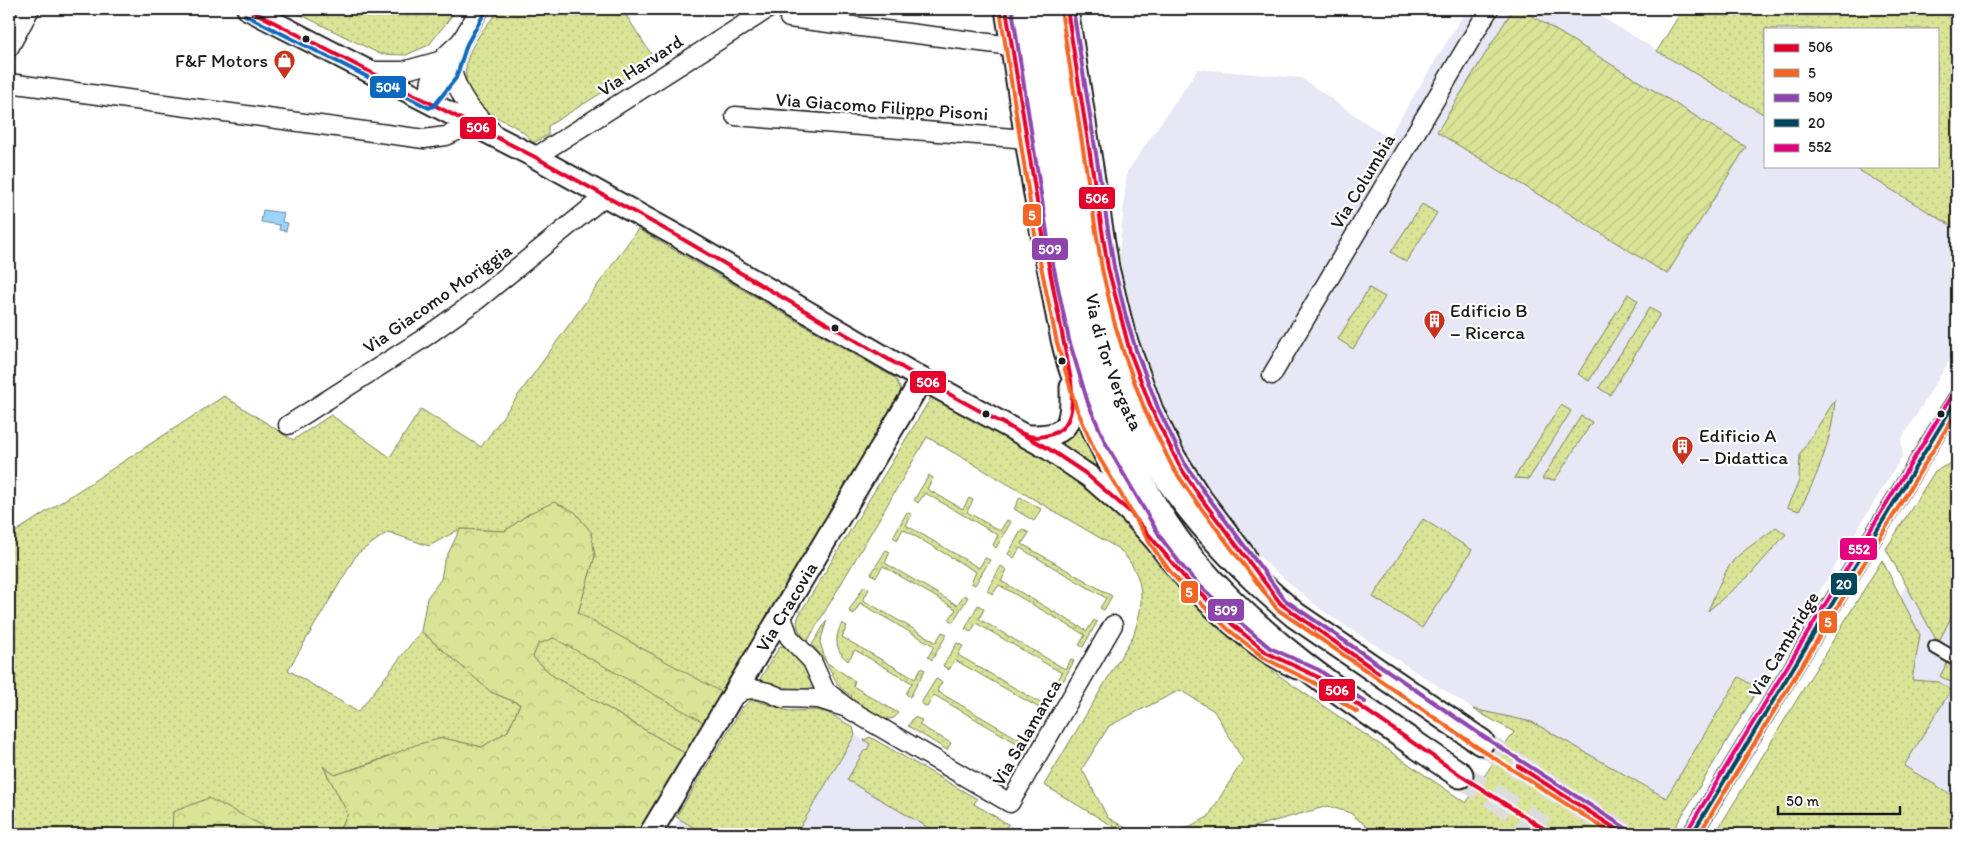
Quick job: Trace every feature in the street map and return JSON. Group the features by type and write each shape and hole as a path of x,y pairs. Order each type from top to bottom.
{"main road":[{"name":"Via di Tor Vergata","path":"1024,9 1071,310 1079,344 1095,389 1115,433 1144,487 1193,561 1252,622 1316,676 1460,775"},
{"name":"Via di Tor Vergata","path":"1046,9 1096,314 1103,344 1114,376 1143,441 1181,499 1218,543 1282,604 1339,646 1481,742"}],"street":[{"path":"9,48 30,9"},
{"path":"248,9 535,157 679,237 922,379 1026,436 1085,473 1130,512 1156,541 1184,578 1233,625 1267,653 1316,676"},
{"path":"429,102 444,84 446,65 480,9"},
{"name":"Via Harvard","path":"535,157 768,9"},
{"path":"1006,9 1043,246 1070,369 1100,447 1156,541"},
{"name":"Via di Tor Vergata","path":"1067,9 1108,268 1130,352 1152,410 1179,464 1203,502 1282,604"},
{"name":"Via Columbia","path":"1272,375 1489,9"},
{"path":"789,18 1012,46"},
{"path":"368,71 403,71 446,65"},
{"path":"446,65 468,107 501,140"},
{"path":"9,83 424,139 446,136 471,125"},
{"name":"Via Giacomo Filippo Pisoni","path":"735,116 1027,139"},
{"name":"Via Giacomo Moriggia","path":"288,425 420,340 476,301 604,197"},
{"path":"1026,436 1050,435 1066,426 1070,418 1071,407 1070,369"},
{"name":"Via Cracovia","path":"650,834 922,379"},
{"name":"Via Cambridge","path":"1692,834 1957,399"},
{"name":"Via Salamanca","path":"782,613 787,634 812,661 825,690 847,708 1010,803 1113,625"},
{"path":"768,692 761,687 752,671 758,654 769,642 783,640 800,648"},
{"path":"1936,647 1957,660"},
{"name":"Via Salamanca","path":"731,699 744,690 759,690 782,698 818,700 847,708"}],"shaded area":[{"path":"1467,9 1588,9 1764,114 1764,168 1855,168 1957,229 1957,348 1901,440 1903,455 1685,811 1532,722 1473,709 1323,611 1268,565 1217,507 1180,442 1151,375 1136,334 1119,257 1127,172 1198,69 1301,78 1388,138"},
{"path":"1957,503 1957,814 1816,732"},
{"path":"831,721 1017,829 1014,834 670,834 730,735"}],"green space":[{"path":"289,9 457,9 429,45 406,55 380,54"},
{"path":"501,9 622,9 655,60 548,126 548,135 533,143 517,128 482,109 468,88 466,76 470,51 492,18"},
{"path":"1513,9 1521,9 1746,147 1667,274 1437,132"},
{"path":"1683,9 1957,9 1957,229 1855,168 1938,168 1938,28 1764,28 1764,114 1657,51"},
{"path":"1422,204 1437,213 1406,262 1391,252"},
{"path":"638,229 895,378 900,387 902,397 686,754 553,676 533,657 538,643 554,638 578,613 595,556 590,532 575,512 530,513 505,531 460,529 429,546 388,532 357,554 288,670 358,712 421,631 491,692 520,704 508,731 482,747 443,738 335,775 324,768 348,814 337,834 277,834 269,829 173,812 172,834 9,834 9,536 224,396 293,440 331,415 390,457 421,409 481,447"},
{"path":"1369,288 1385,297 1353,349 1338,339"},
{"path":"1628,294 1638,301 1589,381 1578,374"},
{"path":"1649,308 1660,314 1610,395 1599,388"},
{"path":"932,396 1065,469 1093,488 1134,531 1159,565 1197,607 1245,650 1288,682 1466,803 1514,732 1473,709 1532,722 1666,798 1739,677 1758,689 1671,834 1376,834 1350,813 1328,806 1236,832 1235,834 1174,834 1208,817 1243,760 1214,711 1180,690 1109,726 1082,769 1108,818 1137,834 1126,834 1044,785 1133,636 1137,624 1140,612 1141,590 1134,569 1119,549 927,437 807,642 798,629 799,615"},
{"path":"1835,400 1831,429 1823,457 1812,484 1799,511 1787,507 1799,481 1800,454"},
{"path":"1561,405 1571,411 1529,479 1514,478"},
{"path":"1581,416 1592,422 1555,480 1542,479"},
{"path":"1080,424 1098,465 1096,466 1063,446 1069,433"},
{"path":"1957,460 1957,606 1938,643 1886,549 1935,471"},
{"path":"929,475 933,478 927,489 963,509 969,498 973,500 967,512 1000,531 1007,520 1011,522 996,548 993,545 998,535 925,493 918,503 914,500"},
{"path":"1020,497 1041,509 1034,521 1014,509"},
{"path":"554,502 575,512 591,532 595,556 578,613 723,693 705,723 554,638 538,644 533,657 553,676 686,754 638,834 337,834 348,814 323,766 335,775 375,762 415,745 443,738 482,747 508,731 520,704 491,692 421,631 427,598 441,579 444,562 460,529 505,531 530,513"},
{"path":"907,512 912,515 906,525 979,568 985,558 990,560 975,585 971,583 976,572 903,529 897,540 893,537"},
{"path":"1423,519 1472,550 1422,628 1373,597"},
{"path":"1776,527 1786,534 1750,575 1708,611 1729,566 1743,552"},
{"path":"1022,529 1029,533 1022,544 1112,596 1104,610 1100,608 1106,598 1020,548 1014,558 1008,554"},
{"path":"886,550 890,552 885,563 957,605 964,595 968,597 953,622 949,620 956,609 883,566 876,577 871,574"},
{"path":"1882,560 1920,635 1912,680 1939,682 1951,690 1904,766 1957,798 1957,834 1715,834"},
{"path":"1001,566 1007,570 1001,581 1087,631 1094,620 1097,622 1083,647 1079,645 1085,635 999,585 993,594 987,591"},
{"path":"864,586 869,589 863,600 936,642 942,632 947,634 932,660 928,657 934,646 860,603 854,614 849,611"},
{"path":"978,605 984,609 979,619 1065,669 1071,659 1074,661 1061,685 1057,682 1062,673 976,623 971,632 965,629"},
{"path":"827,620 820,642 826,662 855,681 853,686 898,713 894,718 885,720 850,701 852,696 846,693 839,685 824,659 812,645"},
{"path":"842,623 847,626 842,637 915,679 921,668 925,670 910,697 906,694 912,683 855,650 848,661 840,653 837,639"},
{"path":"957,643 963,646 958,655 1044,705 1049,696 1053,698 1039,722 1035,720 1041,709 955,660 949,670 943,666"},
{"path":"780,646 786,647 797,654 808,671 813,683 804,692 797,693 783,690 764,683 760,679"},
{"path":"1949,660 1957,665 1957,686 1940,676"},
{"path":"936,679 942,682 937,691 1022,741 1028,732 1032,734 1017,759 1014,757 1020,745 934,695 927,707 921,703"},
{"path":"755,700 788,711 816,710 826,712 853,727 855,735 796,834 705,834 676,817 742,708 750,701"},
{"path":"914,717 922,720 919,725 951,743 947,750 908,726"},
{"path":"870,737 977,799 974,804 1008,824 1002,834 939,834 847,780 865,749 867,750 870,744 864,740"},
{"path":"209,798 277,834 172,834 173,812"}],"water":[{"path":"263,210 284,213 282,222 288,223 286,231 279,230 280,225 261,222"}],"tunnel":[{"path":"1481,742 1624,834"},
{"path":"1460,775 1552,834"}],"transit line":[{"name":"506","path":"248,9 535,157 679,237 922,379 1049,449 1085,473 1130,512 1184,577 1233,625 1267,653 1316,676 1460,775 1552,834"},
{"name":"506","path":"1002,422 1029,436 1049,435 1064,426 1068,420 1072,405 1071,380 1039,214 1006,9"},
{"name":"509","path":"1012,9 1049,245 1069,340 1088,403 1106,444 1161,538 1200,586 1270,648 1319,670 1365,702"},
{"name":"506","path":"1067,9 1108,268 1130,352 1152,410 1179,465 1200,497 1281,604 1379,673"},
{"name":"509","path":"1073,9 1114,267 1126,317 1136,350 1158,408 1184,462 1285,600 1484,737 1627,829"},
{"name":"5","path":"1000,10 1037,247 1057,343 1076,407 1094,449 1151,545 1172,574 1191,594 1229,630 1264,658 1313,682 1357,712"},
{"name":"5","path":"1061,10 1102,269 1114,321 1146,413 1173,468 1277,609 1477,747 1613,834"},
{"name":"504","path":"245,15 429,108 434,106 456,78 467,44 485,12"},
{"name":"552","path":"1687,831 1952,396"},
{"name":"20","path":"1692,834 1957,399"},
{"name":"5","path":"1699,834 1957,411"},
{"name":"506","path":"1518,766 1624,834"}],"place":[{"name":"F&F Motors","path":"284,79"},
{"name":"Edificio B – Ricerca","path":"1434,340"},
{"name":"Edificio A – Didattica","path":"1683,465"}]}
